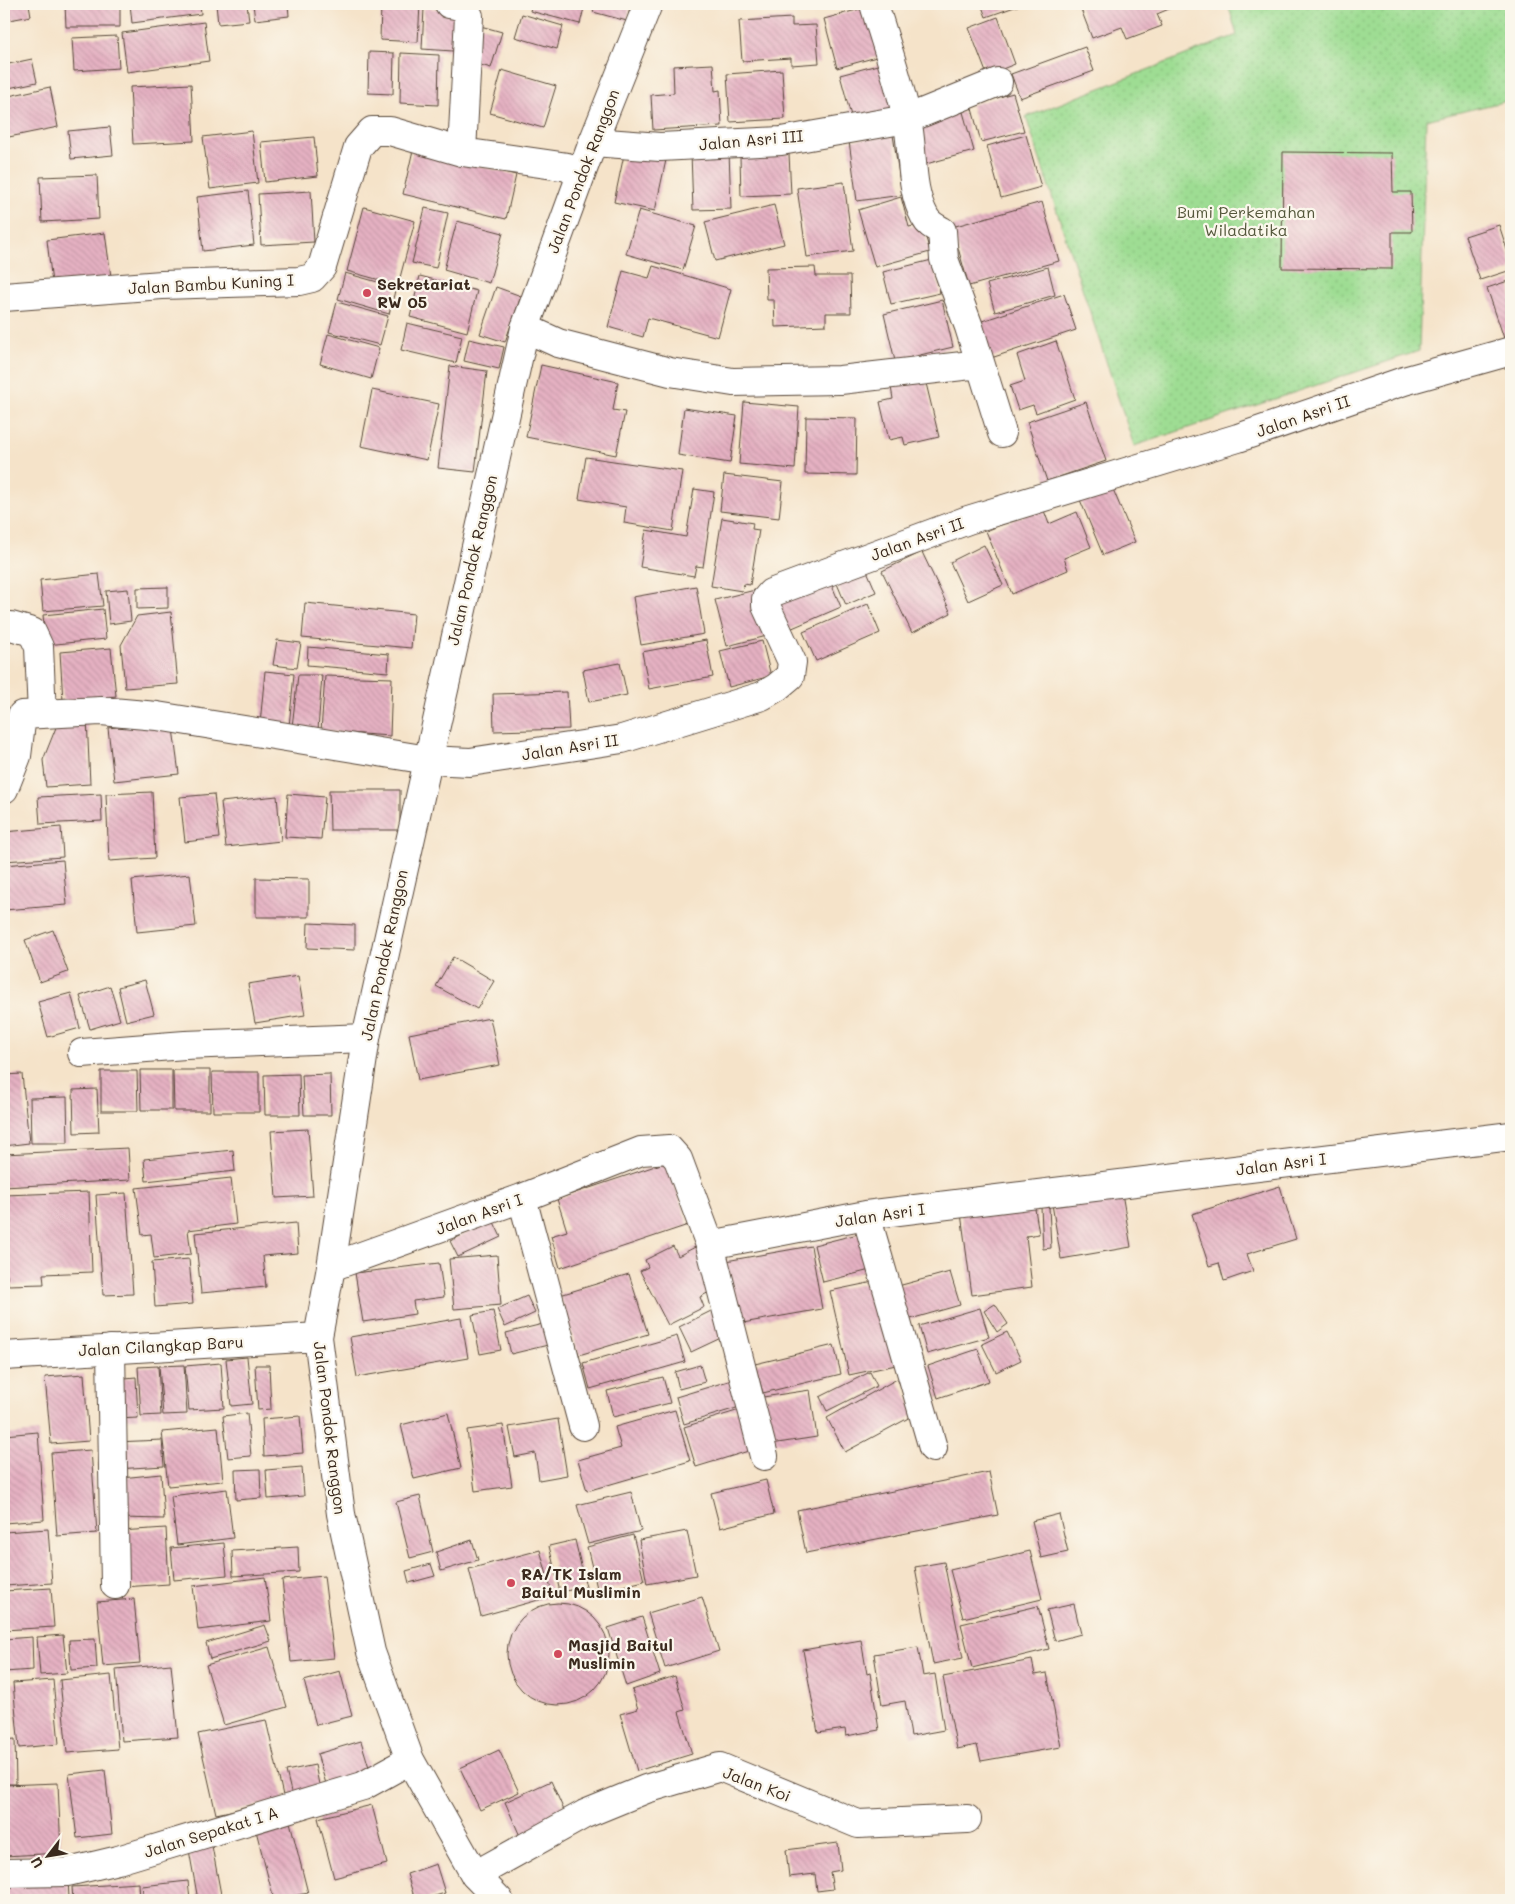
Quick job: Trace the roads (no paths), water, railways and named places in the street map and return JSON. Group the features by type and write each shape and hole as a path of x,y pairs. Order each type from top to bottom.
{"street":[{"path":"449,4 458,5 469,16 462,152"},
{"name":"Jalan Pondok Ranggon","path":"499,1900 475,1875 410,1760 371,1652 341,1514 318,1337 331,1267 366,1038 524,328 593,142 648,4"},
{"path":"874,4 907,119 914,177 921,208 925,218 932,227 942,232 944,259 969,327 1002,433"},
{"name":"Jalan Asri III","path":"593,142 660,147 781,141 907,119 998,82"},
{"name":"Jalan Bambu Kuning I","path":"4,297 162,285 299,281 312,278 322,266 358,147 372,132 390,131 462,152 568,167 580,176"},
{"path":"524,328 558,343 670,372 733,382 840,380 980,364"},
{"name":"Jalan Asri II","path":"4,789 17,756 22,715 101,711 157,716 210,726 296,737 428,760 470,762 622,740 762,696 790,676 792,662 766,606 766,599 771,593 968,520 1238,438 1404,381 1511,351"},
{"path":"4,626 32,632 39,647 42,714"},
{"path":"82,1053 186,1045 366,1038"},
{"name":"Jalan Asri I","path":"331,1267 522,1198 641,1151 669,1149 678,1159 710,1245 866,1216 1511,1136"},
{"path":"522,1198 583,1426"},
{"path":"866,1216 933,1448"},
{"path":"710,1245 764,1456"},
{"name":"Jalan Cilangkap Baru","path":"4,1356 318,1337"},
{"path":"111,1349 115,1585"},
{"name":"Jalan Sepakat I A","path":"4,1873 68,1872 118,1860 363,1786 410,1760"},
{"name":"Jalan Koi","path":"475,1875 585,1814 646,1789 720,1767 858,1824 967,1819"}],"place":[{"name":"Sekretariat RW 05","path":"367,293"},
{"name":"RA/TK Islam Baitul Muslimin","path":"511,1583"},
{"name":"Masjid Baitul Muslimin","path":"558,1654"}],"park label":[{"name":"Bumi Perkemahan Wiladatika","path":"1246,221"}]}
